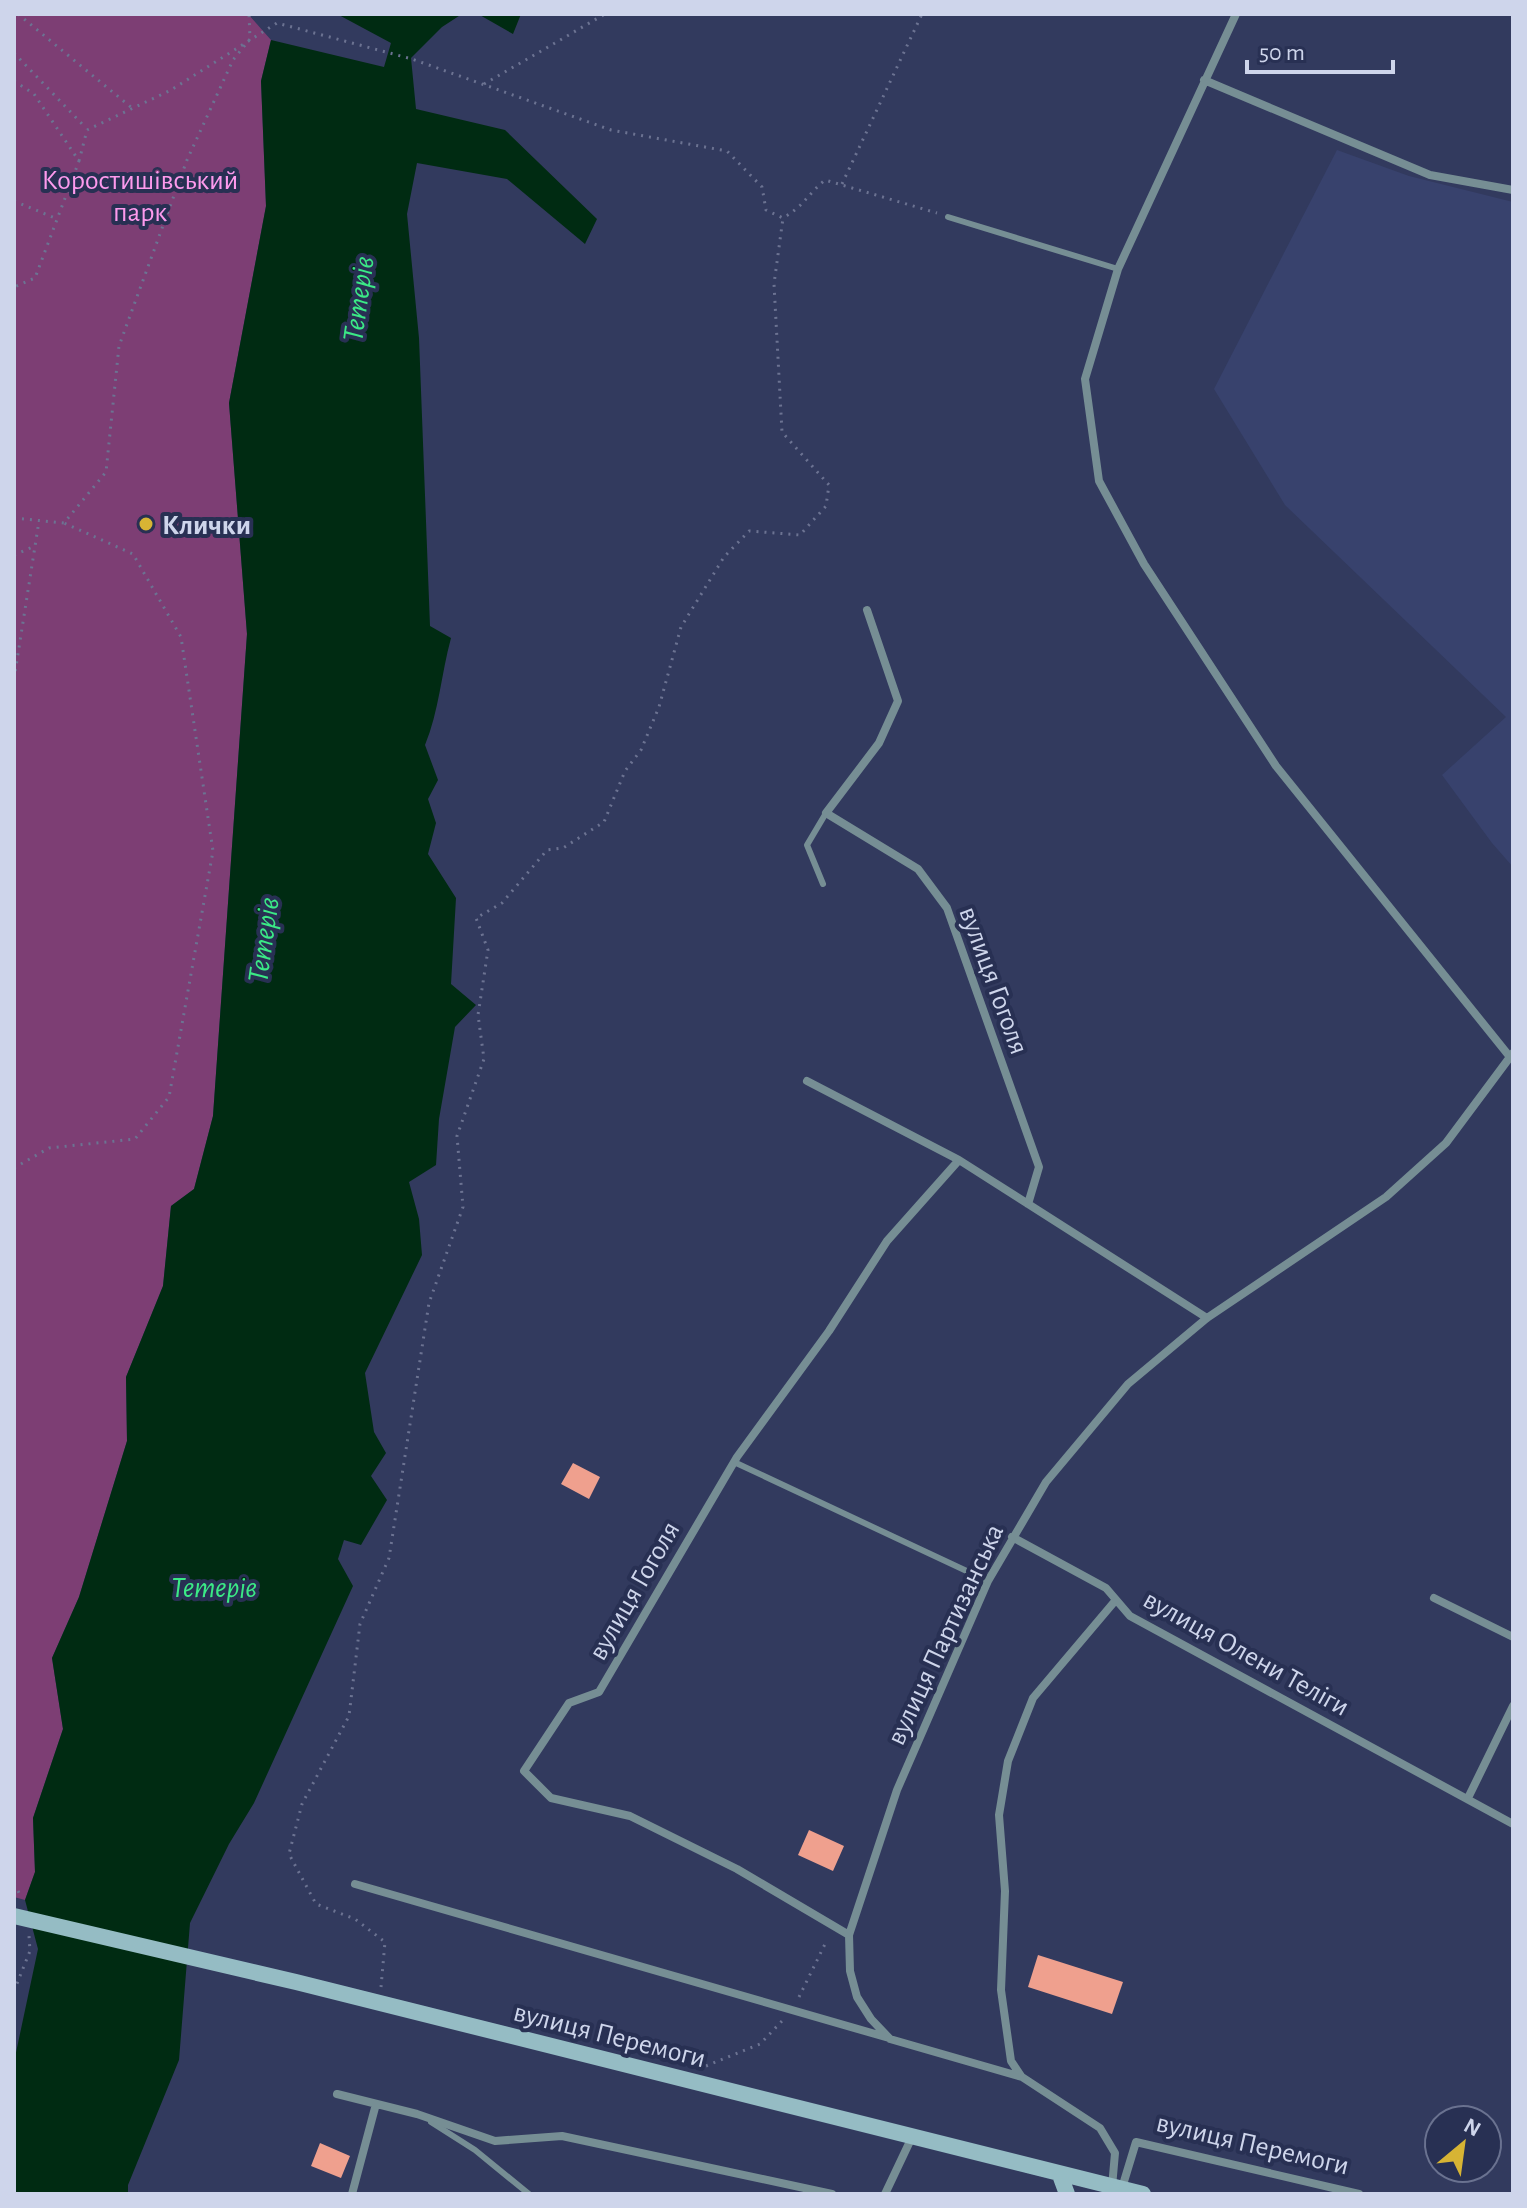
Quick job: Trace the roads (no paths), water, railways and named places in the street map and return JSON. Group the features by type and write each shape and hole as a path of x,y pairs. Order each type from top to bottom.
{"main road":[{"name":"вулиця Перемоги","path":"14,1916 296,1982 1143,2194"},
{"path":"1060,2175 1067,2194"}],"street":[{"path":"1236,14 1118,269 1085,379 1099,481 1144,564 1276,766 1512,1055"},
{"path":"1204,80 1430,175 1513,190"},
{"path":"826,813 879,743 898,701 867,610"},
{"name":"вулиця Гоголя","path":"826,813 918,869 947,908 1039,1167 1028,1204"},
{"name":"вулиця Партизанська","path":"890,2039 871,2019 857,1997 850,1971 849,1935 897,1790 988,1581 1046,1482 1128,1384 1207,1318 1386,1197 1446,1143 1512,1055"},
{"path":"807,1081 959,1160 1207,1318"},
{"name":"вулиця Гоголя","path":"849,1935 737,1869 630,1816 551,1798 524,1771 569,1703 599,1692 734,1462 829,1331 887,1241 959,1160"},
{"name":"вулиця Олени Теліги","path":"1012,1537 1106,1588 1130,1616 1513,1824"},
{"path":"1434,1598 1513,1637"},
{"path":"1022,2077 1011,2061 1001,1990 1005,1891 999,1815 1008,1761 1033,1698 1115,1601"},
{"path":"1468,1798 1513,1706"},
{"path":"355,1884 1022,2077 1100,2128 1115,2153 1117,2188"},
{"path":"337,2094 417,2114 495,2141 562,2136 832,2194"},
{"path":"352,2194 376,2104"},
{"path":"885,2194 912,2137"},
{"name":"вулиця Перемоги","path":"1117,2188 1136,2142 1359,2194"}],"lane":[{"path":"948,217 1118,269"},
{"path":"823,884 807,845 826,813"},
{"path":"734,1462 988,1581"},
{"path":"417,2114 475,2150 529,2194"}],"water":[{"name":"Тетерів","path":"337,14 462,14 442,27 411,58 416,109 505,130 597,219 585,244 507,179 417,163 407,214 419,338 430,626 451,638 434,719 425,745 438,780 428,799 436,823 428,854 456,898 451,984 476,1005 455,1027 439,1119 436,1165 409,1182 419,1219 422,1255 365,1373 374,1432 386,1453 371,1476 387,1500 361,1545 344,1540 338,1559 353,1586 254,1803 229,1844 190,1923 179,2060 128,2185 128,2194 14,2194 14,2062 38,1949 25,1900 35,1872 33,1818 63,1729 52,1658 79,1597 127,1441 126,1377 163,1286 171,1206 194,1189 213,1116 247,634 229,403 266,206 261,81 271,40 384,67 391,43"},
{"path":"478,14 521,14 513,34"}],"place":[{"name":"Клички","path":"146,524"}],"park label":[{"name":"Коростишівський парк","path":"140,195"}]}
